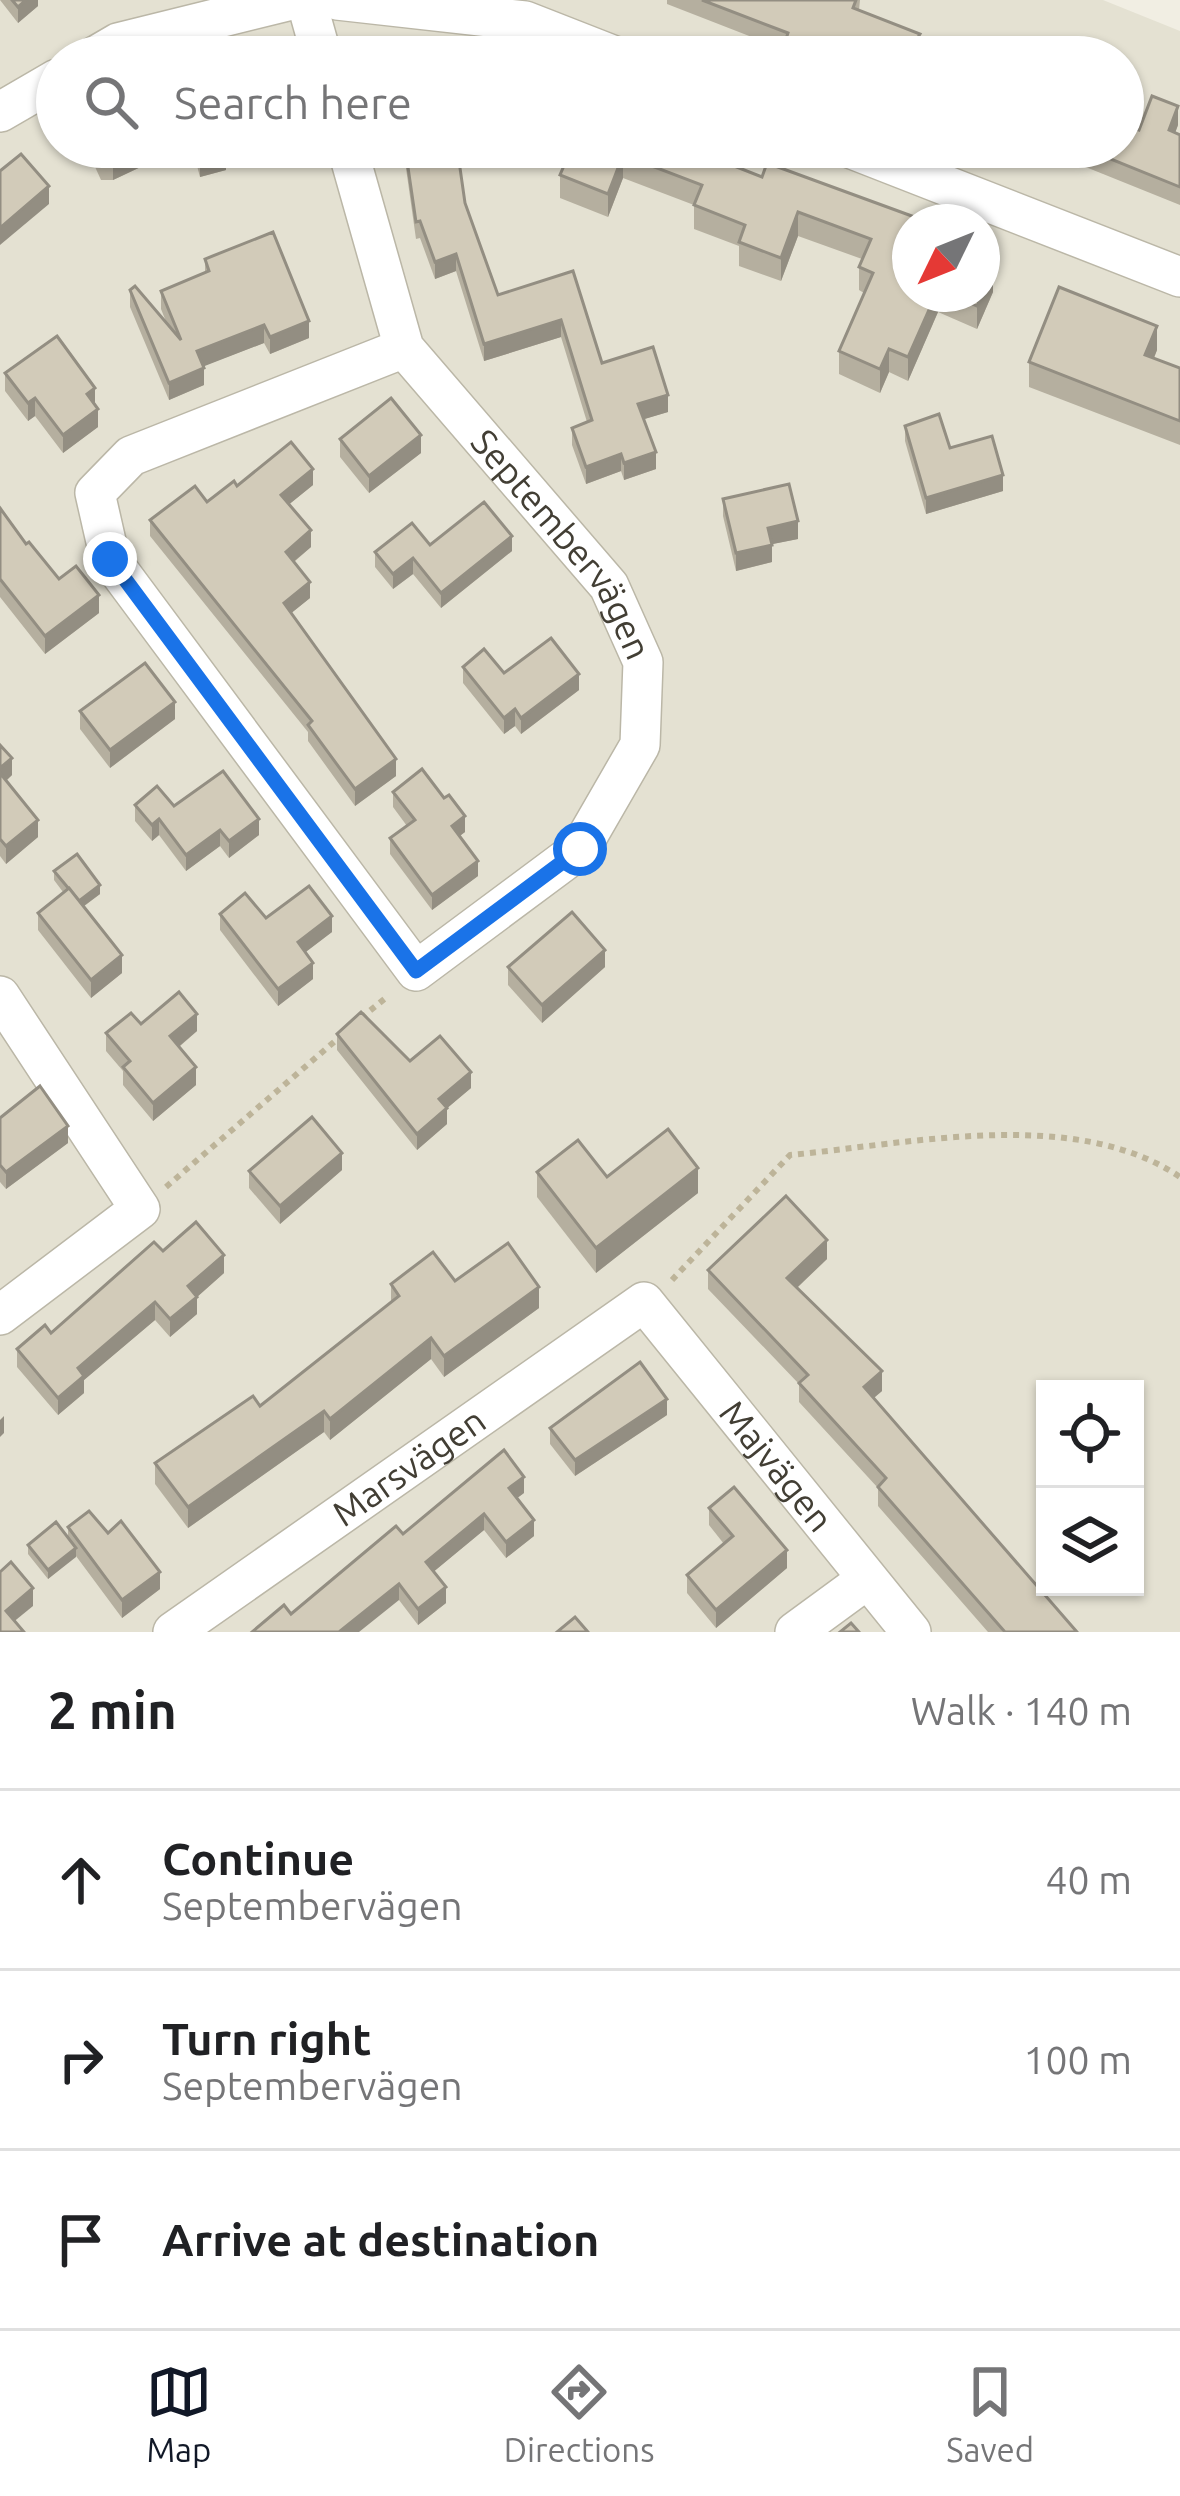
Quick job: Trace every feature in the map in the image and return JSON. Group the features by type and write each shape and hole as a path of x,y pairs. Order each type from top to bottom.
{"street":[{"path":"149,36 291,0"},
{"path":"306,0 316,36"},
{"path":"337,0 525,21 563,36"},
{"path":"0,112 36,91"},
{"name":"Septembervägen","path":"353,168 404,349 609,586 643,662 640,745 580,849 416,971"},
{"path":"900,168 1180,278"},
{"path":"404,349 131,456 95,493 110,559 416,971"},
{"path":"0,995 140,1209 0,1315"},
{"name":"Majvägen","path":"644,1302 911,1632"},
{"name":"Marsvägen","path":"173,1632 644,1302"},
{"path":"795,1632 866,1580"}],"path":[{"path":"140,1209 416,971"},
{"path":"644,1302 692,1265 719,1226 790,1155 1028,1133 1151,1158 1180,1177"}],"shaded area":[{"path":"0,0 1103,0 1180,31 1180,1632 0,1632"}],"building":[{"path":"702,0 856,0 853,8 920,34 787,36"},
{"path":"1152,96 1178,106 1169,130 1180,135 1180,187 1133,168 1144,168 1144,117"},
{"path":"21,154 49,186 0,228 0,171"},
{"path":"408,168 460,168 465,203 498,295 573,271 602,363 653,347 668,395 638,404 656,452 624,463 621,454 586,467 572,428 592,420 561,320 484,344 456,254 435,262 420,221 416,222"},
{"path":"563,168 618,168 608,194 560,175"},
{"path":"657,168 739,168 762,177 765,168 781,168 892,209 892,312 928,312 908,357 889,349 880,369 839,351 873,273 859,267 871,239 798,212 781,258 739,242 745,225 694,205 702,185"},
{"path":"273,232 309,321 270,337 264,325 197,351 204,368 169,383 130,290 135,286 181,340 161,291 209,271 205,259"},
{"path":"1059,287 1157,326 1145,355 1180,368 1180,421 1029,362"},
{"path":"57,336 95,388 87,394 98,409 63,435 35,398 28,403 5,373"},
{"path":"391,398 421,435 369,476 340,439"},
{"path":"939,414 950,448 992,436 1003,475 926,498 905,426"},
{"path":"291,442 313,469 281,495 311,530 286,552 310,582 284,603 396,759 355,789 308,725 312,721 150,520 195,486 207,502 234,481 237,486"},
{"path":"789,484 798,521 768,528 772,545 736,553 723,499"},
{"path":"484,502 512,536 441,593 413,558 393,574 375,552 412,523 430,545"},
{"path":"0,508 59,579 76,566 99,595 45,636 0,579"},
{"path":"551,638 579,674 521,718 515,709 504,718 463,667 484,649 504,673"},
{"path":"145,663 175,702 110,750 80,711"},
{"path":"0,745 12,758 0,768"},
{"path":"422,769 465,816 452,826 478,861 432,895 390,838 415,820 393,792"},
{"path":"223,771 259,819 229,841 220,830 186,855 159,819 152,825 135,805 157,786 174,806"},
{"path":"0,773 38,820 6,846 0,839"},
{"path":"77,854 100,885 79,901 54,871"},
{"path":"309,886 332,916 298,942 313,963 278,989 220,914 245,893 266,918"},
{"path":"69,888 122,955 91,980 38,913"},
{"path":"572,912 605,950 542,1005 508,967"},
{"path":"179,992 197,1014 170,1036 196,1067 153,1103 123,1067 130,1061 106,1033 131,1013 141,1024"},
{"path":"361,1012 410,1061 440,1036 471,1072 439,1099 447,1108 417,1134 337,1034"},
{"path":"40,1086 68,1126 6,1172 0,1165 0,1118"},
{"path":"312,1117 342,1153 280,1206 249,1171"},
{"path":"668,1129 698,1168 596,1248 537,1172 578,1140 607,1177"},
{"path":"786,1196 827,1240 787,1278 882,1371 864,1387 1036,1585 1036,1596 1046,1596 1077,1632 1005,1632 878,1487 886,1478 799,1383 808,1375 708,1270"},
{"path":"196,1222 224,1255 188,1286 197,1297 170,1319 155,1302 78,1368 84,1376 58,1398 17,1349 45,1325 51,1333 154,1242 163,1251"},
{"path":"508,1243 539,1287 444,1356 431,1338 330,1419 324,1411 188,1507 155,1463 253,1396 260,1406 399,1296 391,1284 433,1252 455,1281"},
{"path":"640,1362 667,1399 575,1460 550,1428"},
{"path":"504,1450 524,1477 509,1488 534,1520 506,1542 484,1514 426,1562 446,1587 418,1609 399,1584 339,1632 252,1632 284,1605 291,1614 396,1526 403,1534"},
{"path":"734,1487 787,1550 716,1610 687,1575 733,1536 709,1508"},
{"path":"89,1511 108,1533 121,1521 160,1572 122,1600 68,1527"},
{"path":"56,1522 76,1548 48,1570 28,1545"},
{"path":"11,1562 33,1588 6,1611 24,1632 0,1632 0,1572"},
{"path":"575,1617 588,1632 557,1632"}],"route":[{"path":"110,559 416,971 580,849"}]}
